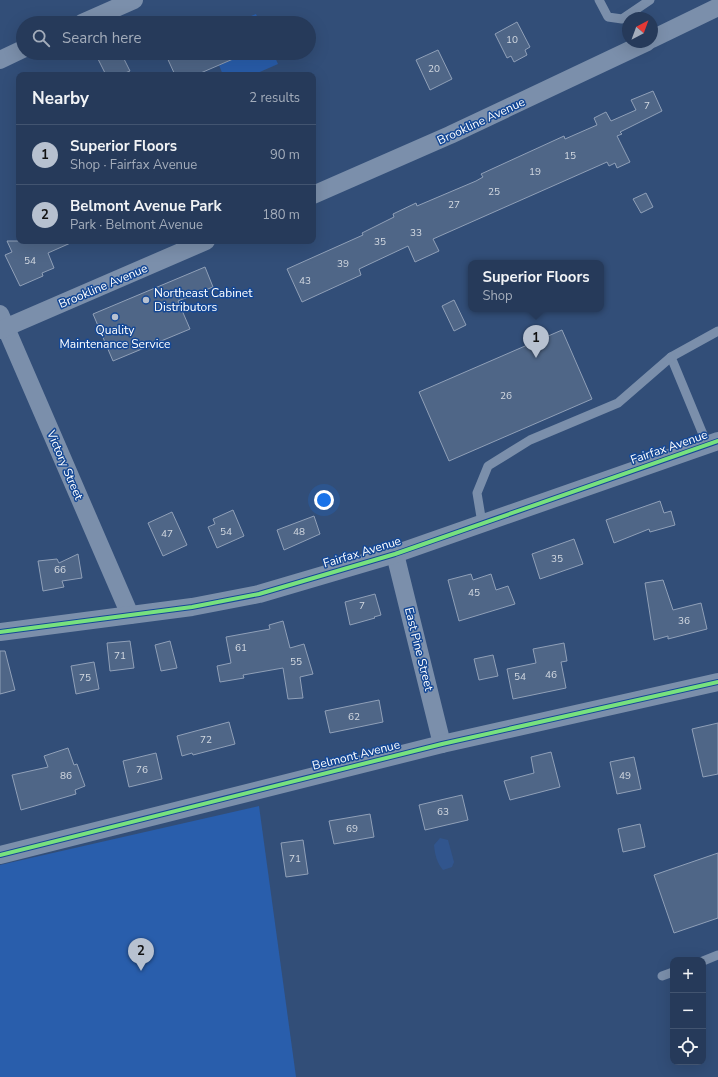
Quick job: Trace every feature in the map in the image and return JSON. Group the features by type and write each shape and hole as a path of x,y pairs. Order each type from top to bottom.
{"street":[{"path":"98,16 134,0"},
{"path":"658,36 718,7"},
{"name":"Brookline Avenue","path":"316,194 450,136 633,48"},
{"path":"0,60 16,52"},
{"name":"Brookline Avenue","path":"2,324 199,244"},
{"name":"Victory Street","path":"2,324 130,615"},
{"name":"Fairfax Avenue","path":"0,632 192,607 259,594 395,554 713,443"},
{"name":"East Pine Street","path":"395,554 442,744"},
{"name":"Belmont Avenue","path":"0,855 442,744 718,682"}],"lane":[{"path":"599,0 608,17 622,19 650,0"},
{"path":"482,523 477,493 488,466 530,440 618,403 671,358 718,331"},
{"path":"671,358 713,443"},
{"path":"706,960 718,955"},
{"path":"662,976 670,973"}],"shaded area":[{"path":"232,60 276,60 278,64 260,72 222,72 219,65"},
{"path":"259,806 296,1077 0,1077 0,865"},
{"path":"440,838 448,840 454,862 452,867 443,870 439,865 434,845"}],"building":[{"path":"517,22 530,47 525,50 527,55 514,62 511,56 507,58 495,34"},
{"path":"438,50 452,79 430,90 416,60"},
{"path":"98,60 124,60 130,71 128,72 104,72"},
{"path":"168,60 231,60 203,72 174,72"},
{"path":"653,91 662,111 620,132 622,134 617,136 630,162 617,168 615,163 609,166 607,162 433,239 439,251 415,262 408,246 359,269 361,275 302,302 287,269 363,235 362,233 394,217 393,214 416,203 417,206 476,181 483,177 481,174 564,136 565,139 597,125 594,118 606,112 611,121 636,110 631,100"},
{"path":"646,193 653,207 641,213 633,199"},
{"path":"7,241 16,241 16,244 68,244 48,253 54,268 42,273 43,276 20,286 5,255 12,252"},
{"path":"205,267 213,287 178,301 190,329 113,361 93,314"},
{"path":"454,300 466,325 454,331 442,306"},
{"path":"562,330 592,399 449,461 419,392"},
{"path":"660,501 664,513 671,511 675,525 650,532 649,529 614,543 606,520"},
{"path":"233,510 244,536 217,548 208,527 215,524 213,519"},
{"path":"172,512 187,545 163,556 148,523"},
{"path":"314,516 320,534 284,550 277,530"},
{"path":"574,539 583,564 540,579 532,554"},
{"path":"78,554 82,578 62,581 64,587 43,591 38,561 57,559 59,563"},
{"path":"471,574 473,580 491,574 496,590 508,586 515,604 459,621 448,580"},
{"path":"663,580 673,610 701,603 707,629 668,639 668,636 654,640 645,583"},
{"path":"375,594 381,615 350,625 345,602"},
{"path":"283,621 290,648 304,644 313,674 300,677 303,698 288,699 283,668 243,675 244,678 220,682 217,666 231,663 226,637 270,629 269,625"},
{"path":"130,641 134,668 110,671 107,643"},
{"path":"170,641 177,668 161,671 155,645"},
{"path":"564,643 567,661 561,662 566,688 513,699 507,669 536,663 533,649"},
{"path":"0,651 5,651 15,690 0,694"},
{"path":"493,655 498,676 479,680 474,659"},
{"path":"94,662 99,689 76,694 71,666"},
{"path":"379,700 383,722 330,733 325,711"},
{"path":"229,722 235,744 193,755 192,753 182,756 177,736"},
{"path":"718,723 718,774 703,777 692,729"},
{"path":"68,748 74,765 77,764 85,786 75,790 76,794 21,810 12,775 48,767 44,756"},
{"path":"551,752 560,787 510,800 504,781 534,773 531,757"},
{"path":"156,753 162,779 129,787 123,761"},
{"path":"634,757 641,789 617,794 610,762"},
{"path":"462,795 468,820 425,830 419,805"},
{"path":"370,814 374,837 334,844 329,821"},
{"path":"640,824 645,847 623,852 618,829"},
{"path":"303,840 308,874 286,877 281,843"},
{"path":"718,853 718,918 674,933 654,875"}],"cycle path":[{"path":"0,632 192,607 259,594 395,554 718,441"},
{"path":"0,855 442,744 718,682"}],"place":[{"name":"Northeast Cabinet Distributors","path":"146,300"},
{"name":"Quality Maintenance Service","path":"115,317"},
{"name":"Superior Floors","path":"536,358"},
{"name":"Belmont Avenue Park","path":"141,971"}]}
